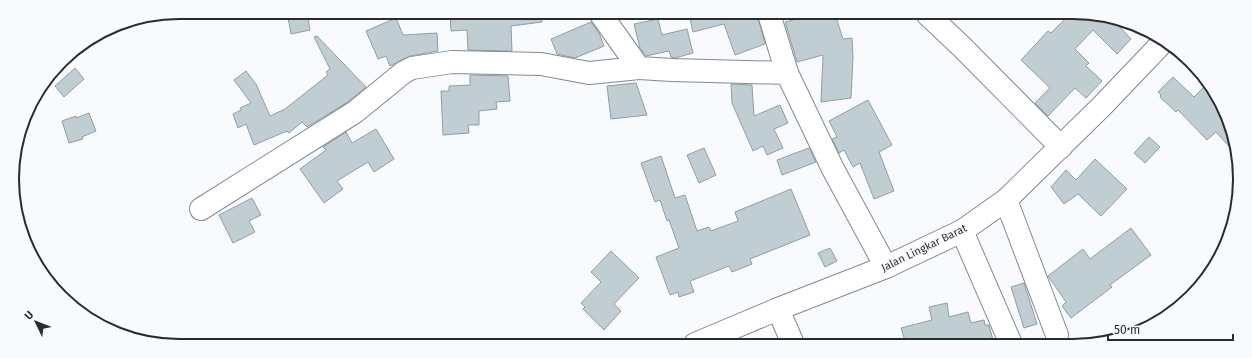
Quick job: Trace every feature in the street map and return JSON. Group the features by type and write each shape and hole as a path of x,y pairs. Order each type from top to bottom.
{"main road":[{"path":"604,19 639,68"},
{"path":"771,19 787,73 830,163 886,267"},
{"path":"932,19 1061,147"},
{"name":"Jalan Lingkar Barat","path":"708,339 778,309 886,267 962,231 1006,200 1102,106 1160,45"},
{"path":"201,209 354,112 404,72 412,68 452,62 541,64 589,73 639,68 787,73"},
{"path":"1006,200 1057,335"},
{"path":"962,231 1009,339"},
{"path":"778,309 791,339"}],"building":[{"path":"288,19 308,19 310,30 291,34"},
{"path":"396,19 403,35 437,33 438,51 410,56 390,66 386,56 378,59 366,31"},
{"path":"450,19 542,19 542,22 511,26 512,51 468,50 467,30 451,31"},
{"path":"658,19 662,35 687,29 693,53 675,58 671,57 669,51 646,56 640,48 634,24"},
{"path":"690,19 758,19 765,44 735,55 724,24 693,32"},
{"path":"837,19 843,39 852,38 853,57 851,98 821,102 823,55 797,62 785,22 793,20"},
{"path":"1065,19 1083,19 1118,25 1131,39 1117,54 1093,30 1075,49 1089,63 1086,66 1102,81 1086,98 1075,88 1048,116 1035,103 1050,88 1021,60 1048,31 1051,33"},
{"path":"591,22 599,33 604,46 575,58 557,54 551,39"},
{"path":"317,36 366,87 348,102 307,127 302,122 289,133 287,131 254,145 246,124 238,128 233,114 241,110 240,108 251,103 234,80 246,71 256,84 270,116 285,109 328,75 326,72 330,69 314,37"},
{"path":"75,68 84,79 64,97 55,86"},
{"path":"470,75 508,76 510,101 496,102 497,109 479,111 479,125 468,125 469,133 443,135 441,91 449,91 449,86 470,85"},
{"path":"1173,77 1194,97 1204,87 1212,99 1221,118 1230,147 1216,132 1207,140 1178,110 1176,112 1160,97 1161,95 1158,92"},
{"path":"636,83 647,115 611,119 607,86"},
{"path":"731,84 752,85 754,116 780,105 788,123 774,129 783,148 767,155 763,146 753,151 732,103"},
{"path":"868,100 892,145 879,152 894,191 874,199 860,163 853,167 844,150 839,153 832,139 837,137 829,121"},
{"path":"89,113 96,131 82,137 83,139 69,143 62,121"},
{"path":"376,129 394,159 374,172 368,162 337,181 343,189 324,203 300,169 326,150 323,147 346,132 352,143"},
{"path":"1149,137 1160,147 1145,163 1134,153"},
{"path":"704,148 716,175 699,183 687,155"},
{"path":"809,148 816,162 782,175 777,160"},
{"path":"661,156 675,198 685,195 697,231 709,227 711,231 738,221 735,212 791,189 810,235 750,259 752,264 732,272 729,266 690,281 694,292 679,297 678,292 670,295 656,257 679,248 669,220 667,221 660,200 655,202 641,163"},
{"path":"1095,159 1127,189 1101,216 1078,194 1064,204 1051,187 1066,170 1076,180"},
{"path":"252,198 261,215 249,221 255,232 233,243 219,215"},
{"path":"1131,228 1151,255 1110,285 1112,287 1071,318 1062,306 1066,302 1048,276 1083,249 1090,259"},
{"path":"830,248 837,261 825,267 818,253"},
{"path":"611,251 639,278 614,304 621,311 604,330 583,309 585,307 581,303 601,282 591,272"},
{"path":"1024,283 1037,324 1024,328 1011,287"},
{"path":"947,303 949,317 968,312 971,323 984,320 985,325 989,325 993,339 904,339 901,328 932,320 929,307"}]}
